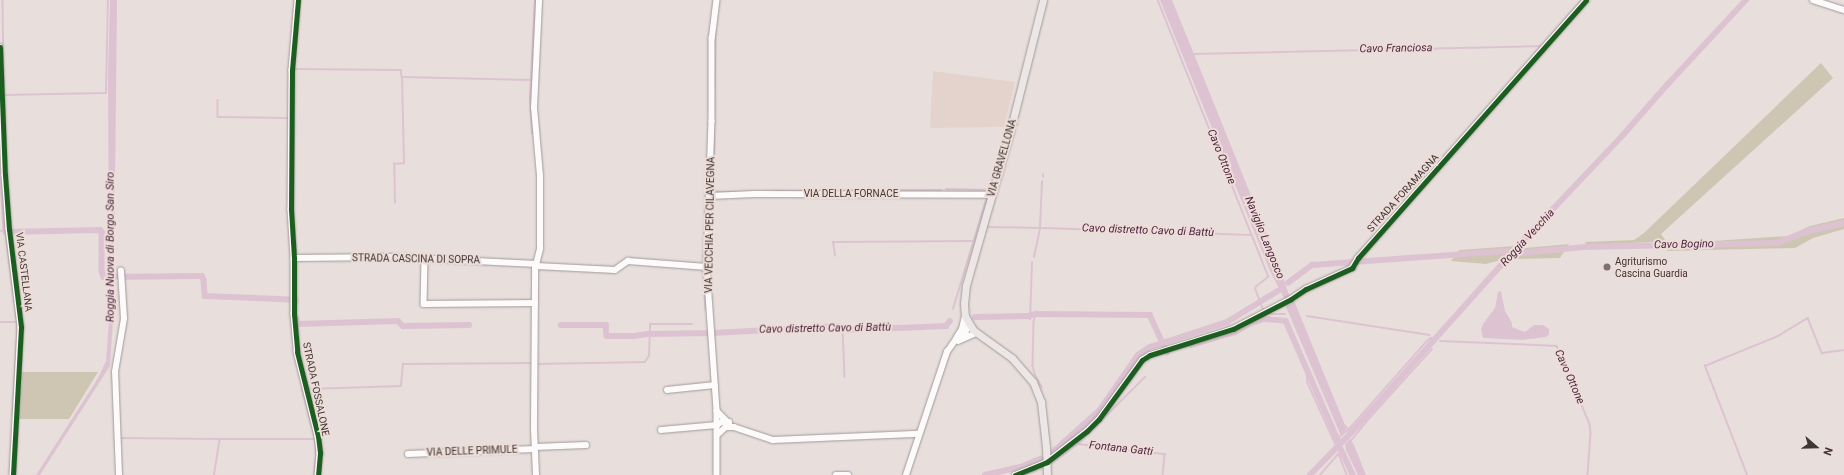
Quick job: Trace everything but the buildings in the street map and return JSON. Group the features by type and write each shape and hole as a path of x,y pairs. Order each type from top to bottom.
{"main road":[{"name":"VIA GRAVELLONA","path":"1043,0 1014,117 966,285 964,302 965,316 970,326 978,335 1012,358 1033,382 1041,402 1047,475"}],"street":[{"name":"STRADA FOSSALONE","path":"298,0 292,68 291,209 294,258 294,300 297,352 318,436 320,459 318,475"},
{"path":"536,475 535,303 536,269 540,249 540,176 534,108 539,0"},
{"name":"VIA VECCHIA PER CILAVEGNA","path":"717,0 712,38 712,121 707,267 717,411 717,475"},
{"name":"STRADA FORAMAGNA","path":"1046,462 1087,431 1099,419 1142,360 1165,349 1233,329 1306,289 1347,272 1354,266 1358,258 1586,0"},
{"path":"1813,0 1844,10"},
{"name":"VIA CASTELLANA","path":"0,47 9,231 21,327 13,475"},
{"name":"VIA DELLA FORNACE","path":"710,196 754,194 992,195"},
{"name":"STRADA CASCINA DI SOPRA","path":"294,258 425,258 615,270 628,261 707,267"},
{"path":"425,258 424,304 535,303"},
{"path":"119,475 115,372 124,319 121,276"},
{"name":"VIA GRAVELLONA","path":"906,475 951,345 962,329 965,316"},
{"name":"VIA GRAVELLONA","path":"956,338 965,333 970,326"},
{"path":"951,345 978,335"},
{"path":"667,390 715,385"},
{"path":"717,411 734,427"},
{"path":"661,430 717,426 722,422 728,422"},
{"path":"717,435 726,427 734,427 773,440 869,434 919,434"},
{"name":"VIA DELLE PRIMULE","path":"408,454 586,444"},
{"path":"1015,475 1046,462"},
{"path":"836,475 848,475"}],"shaded area":[{"path":"1821,63 1833,78 1661,234 1668,244 1654,242 1588,245 1584,242 1634,240 1644,233"},
{"path":"933,71 1015,82 1004,127 930,128"},
{"path":"1844,218 1844,229 1813,238 1795,248 1667,251 1668,244 1788,236 1810,226"},
{"path":"1569,244 1560,258 1516,259 1525,248"},
{"path":"1515,246 1507,256 1501,260 1486,264 1451,261 1459,250"},
{"path":"20,372 98,372 69,419 18,419"}],"water":[{"name":"Roggia Nuova di Borgo San Siro","path":"110,0 117,0 114,277 109,277 108,74"},
{"name":"Naviglio Langosco","path":"1160,0 1172,0 1279,265 1290,298 1285,300 1270,271"},
{"path":"109,278 114,278 115,291 110,366 40,475 36,475 98,378 106,361 111,291"},
{"path":"1501,291 1505,311 1512,323 1512,327 1525,332 1534,325 1543,325 1549,329 1549,334 1546,337 1523,340 1483,338 1481,329 1495,308 1498,292"},
{"path":"1291,300 1295,303 1345,425 1346,431 1341,436 1286,307 1286,302"},
{"path":"1350,439 1354,445 1366,475 1358,475 1346,450 1345,444"}],"waterway":[{"path":"3,0 4,82"},
{"path":"4,95 106,93 108,0"},
{"name":"Cavo distretto Cavo di Battù","path":"532,134 530,98 535,0"},
{"name":"Cavo Ottone","path":"1158,0 1269,277 1256,287 1264,311"},
{"name":"Cavo Franciosa","path":"1193,54 1542,46 1582,0"},
{"name":"Roggia Vecchia","path":"1310,475 1351,433 1521,243 1623,135 1746,0"},
{"path":"290,61 294,11"},
{"name":"Cavo distretto Cavo di Battù","path":"716,31 714,187 717,192 749,192"},
{"name":"Cavo Franciosa","path":"1535,53 1542,46"},
{"name":"Cavo distretto Cavo di Battù","path":"294,69 401,70 402,77 531,80"},
{"name":"Cavo distretto Cavo di Battù","path":"395,203 394,164 404,163 402,77"},
{"name":"Cavo distretto Cavo di Battù","path":"218,100 218,117 289,117"},
{"name":"Cavo distretto Cavo di Battù","path":"0,130 6,232 100,230 102,232 102,271 104,277 202,276 204,280 205,296 296,300 296,302"},
{"path":"1034,257 1040,228 1042,182"},
{"name":"Cavo distretto Cavo di Battù","path":"946,189 988,190 988,193"},
{"name":"Cavo distretto Cavo di Battù","path":"830,191 941,190"},
{"name":"Cavo distretto Cavo di Battù","path":"775,191 825,191"},
{"name":"Cavo distretto Cavo di Battù","path":"953,309 987,197"},
{"name":"Cavo distretto Cavo di Battù","path":"705,214 705,222"},
{"name":"Cavo Bogino","path":"1522,253 1585,247 1777,243 1809,231 1844,223"},
{"name":"Cavo distretto Cavo di Battù","path":"986,227 1041,228"},
{"name":"Cavo distretto Cavo di Battù","path":"1043,228 1252,235"},
{"name":"Cavo distretto Cavo di Battù","path":"0,231 6,230"},
{"path":"6,232 18,327 13,415"},
{"path":"835,256 833,242 974,241"},
{"name":"Cavo Bogino","path":"1288,283 1312,265 1507,251"},
{"path":"1030,320 1032,263"},
{"name":"Cavo distretto Cavo di Battù","path":"703,271 704,284"},
{"name":"Cavo Bogino","path":"1053,452 1099,411 1138,355 1150,347 1227,322 1278,291"},
{"name":"Cavo distretto Cavo di Battù","path":"705,292 706,310"},
{"path":"1036,314 1034,322 1033,366 1035,374 1042,387"},
{"name":"Cavo distretto Cavo di Battù","path":"975,317 1029,316 1036,314 1150,315 1167,352"},
{"name":"Cavo Ottone","path":"1266,314 1285,314"},
{"name":"Cavo Ottone","path":"1307,316 1430,335"},
{"path":"1747,475 1705,366 1778,336 1808,318 1822,353 1844,350"},
{"name":"Cavo distretto Cavo di Battù","path":"297,319 297,324 398,321 403,326 469,325"},
{"name":"Cavo distretto Cavo di Battù","path":"1191,345 1235,332 1251,323 1265,319 1286,321 1338,440"},
{"name":"Cavo distretto Cavo di Battù","path":"651,334 713,333 839,326 848,330 946,326 950,321"},
{"path":"0,322 17,322"},
{"name":"Cavo distretto Cavo di Battù","path":"537,364 645,362 649,356 650,324 692,324"},
{"name":"Cavo distretto Cavo di Battù","path":"561,325 606,325 607,336 634,336 649,334"},
{"path":"843,328 845,377"},
{"path":"1337,439 1350,428 1427,341 1431,338 1434,340"},
{"name":"Cavo Ottone","path":"1440,341 1557,346 1590,424 1591,433 1588,475"},
{"path":"1350,442 1366,422 1432,349"},
{"name":"Cavo distretto Cavo di Battù","path":"308,389 401,386 403,364 531,363"},
{"path":"1307,369 1308,383 1337,447"},
{"name":"Fontana Gatti","path":"1051,464 1078,444 1145,377"},
{"name":"Cavo distretto Cavo di Battù","path":"214,475 220,439 315,439 302,389"},
{"path":"1345,425 1351,433"},
{"name":"Cavo distretto Cavo di Battù","path":"115,447 116,438"},
{"name":"Cavo distretto Cavo di Battù","path":"120,438 220,439"},
{"name":"Cavo distretto Cavo di Battù","path":"314,475 316,455 315,439"},
{"name":"Fontana Gatti","path":"1078,444 1165,454 1163,475"},
{"name":"Cavo distretto Cavo di Battù","path":"1341,449 1353,475"},
{"name":"Cavo distretto Cavo di Battù","path":"1320,475 1342,450"},
{"name":"Cavo distretto Cavo di Battù","path":"1339,454 1347,475"},
{"name":"Cavo Bogino","path":"985,475 1021,467 1040,459"},
{"name":"Fontana Gatti","path":"1023,475 1035,471"}],"cycle path":[{"path":"298,0 292,70 291,209 294,258 294,314 297,352 318,436 320,453 318,475"},
{"path":"1015,475 1047,462 1087,431 1099,419 1142,360 1150,355 1233,329 1291,299 1306,289 1352,268 1358,258 1586,0"},
{"path":"0,47 5,175 9,229 21,327 13,475"}],"place":[{"name":"Agriturismo Cascina Guardia","path":"1607,267"}]}
